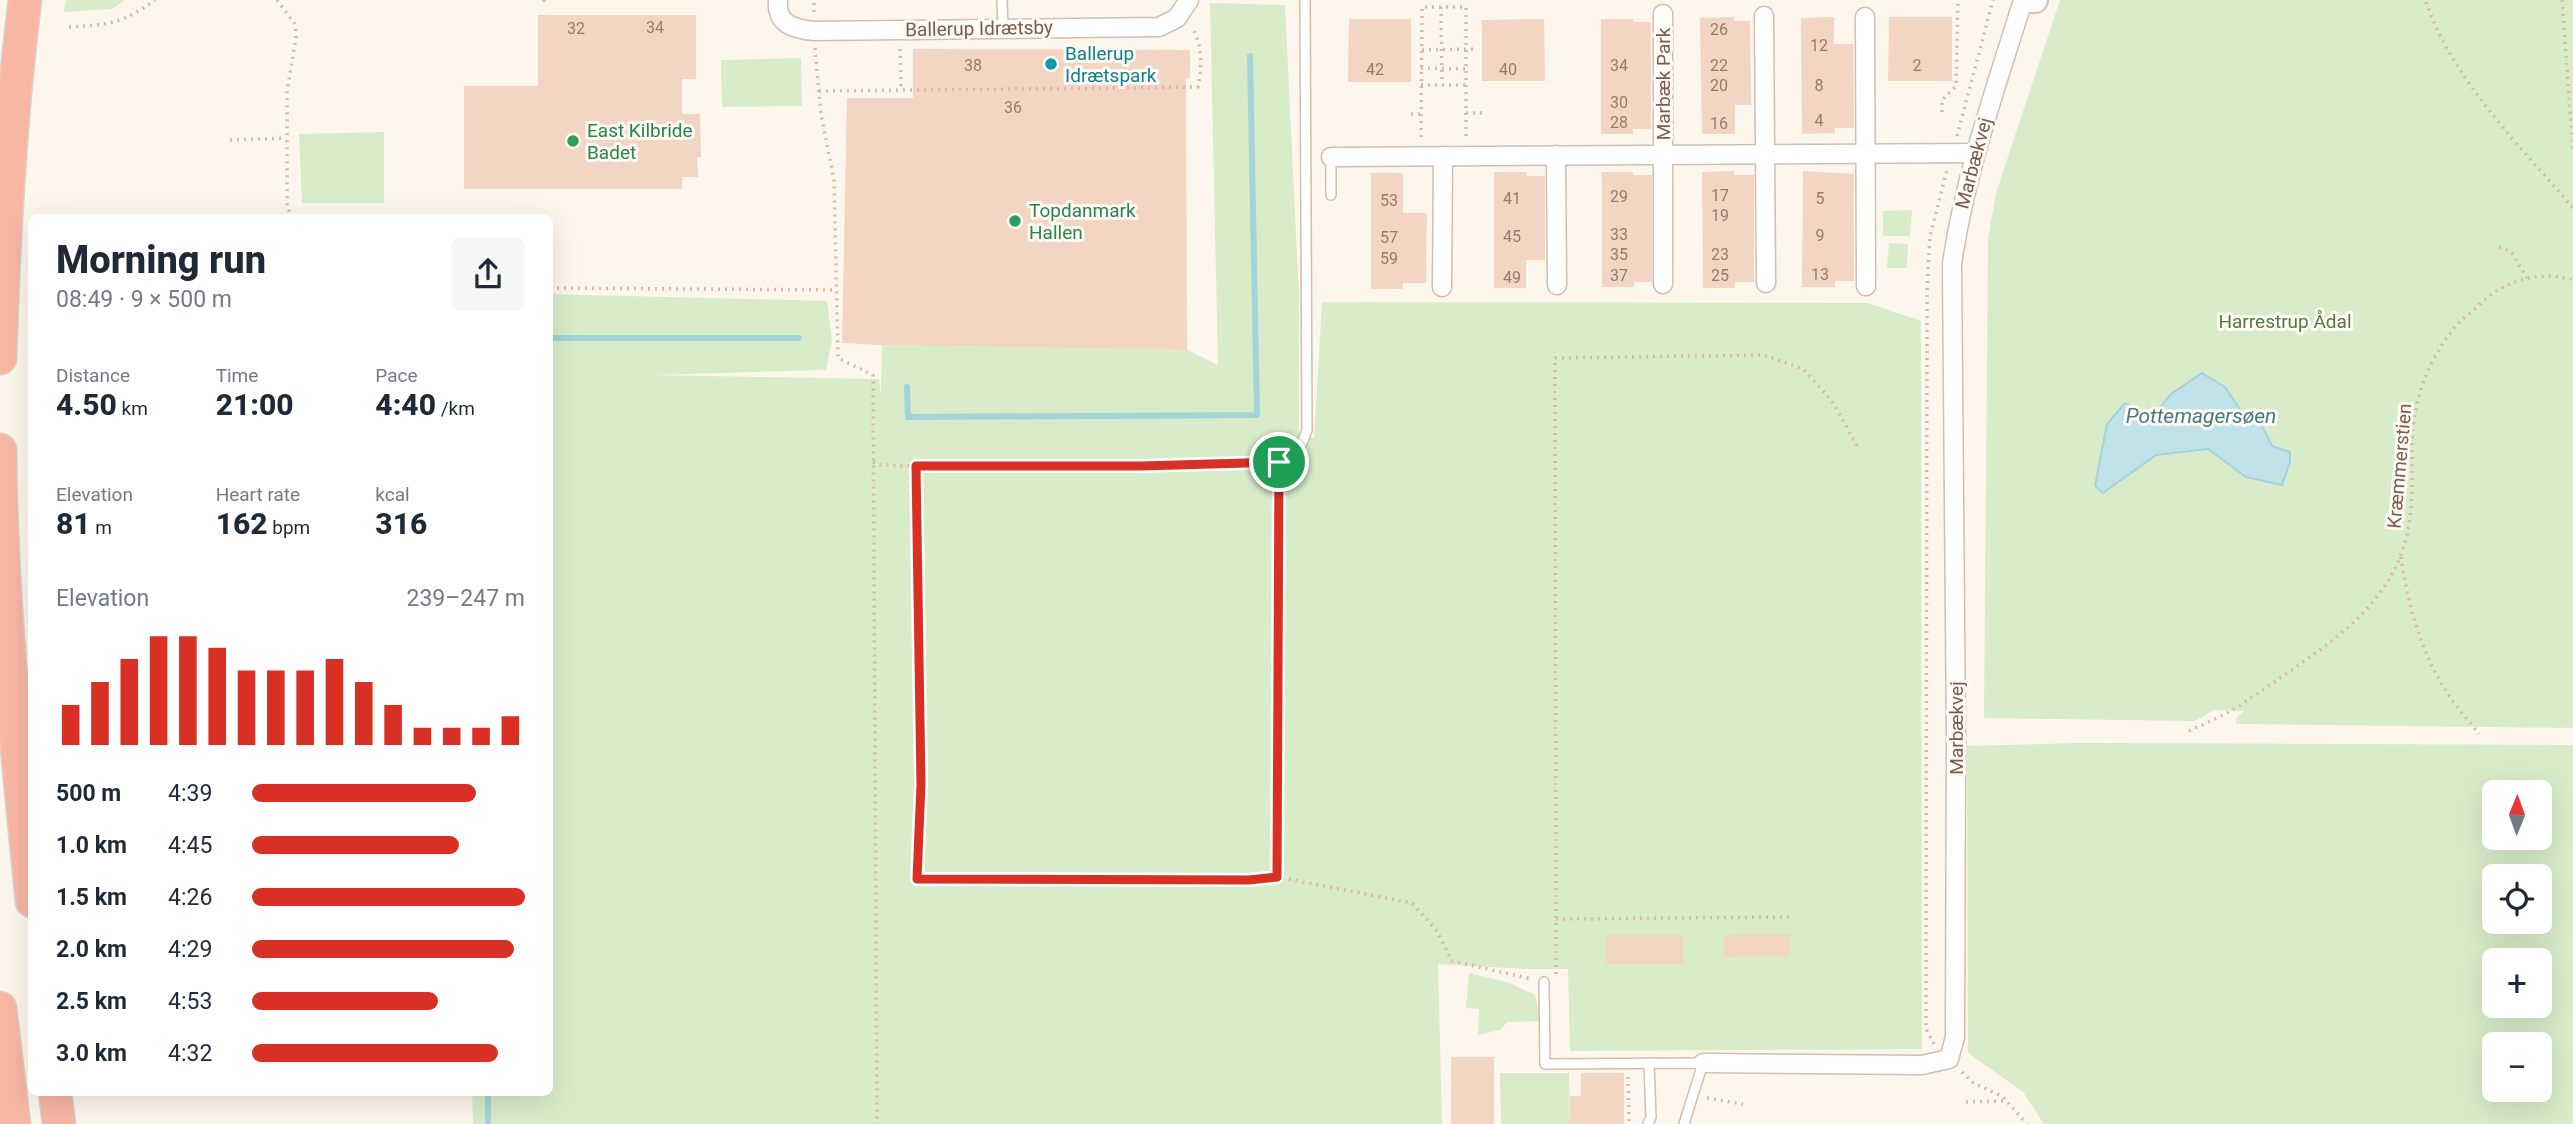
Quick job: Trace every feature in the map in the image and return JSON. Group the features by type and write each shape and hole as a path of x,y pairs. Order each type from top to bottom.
{"highway":[{"path":"0,358 5,207 16,67 25,0"},
{"path":"0,450 0,500 9,656 28,858"},
{"path":"0,1008 14,1124"},
{"path":"56,1096 59,1124"}],"street":[{"name":"Ballerup Idrætsby","path":"778,0 780,17 787,25 814,31 1159,27 1177,18 1186,5"},
{"path":"2025,0 2035,0"},
{"name":"Marbækvej","path":"1950,1059 1955,1037 1956,750 1952,264 1959,217 1975,153 2025,0"},
{"name":"Marbæk Park","path":"1663,14 1663,284"},
{"path":"1764,16 1766,284"},
{"path":"1865,17 1866,286"},
{"name":"Marbæk Park","path":"1331,157 1975,153"},
{"path":"1556,155 1557,285"},
{"path":"1442,287 1443,156"},
{"path":"1703,1063 1922,1065 1950,1059"}],"lane":[{"path":"1002,0 1003,27"},
{"path":"1279,462 1291,459 1303,443 1307,430 1305,0"},
{"name":"Marbæk Park","path":"1331,157 1331,195"},
{"path":"1544,982 1545,1063 1703,1063 1684,1124"},
{"path":"1647,1124 1651,1117 1649,1063"}],"path":[{"path":"69,27 106,26 134,15 155,0"},
{"path":"277,0 295,24 296,37 287,92 287,208 290,214"},
{"path":"1942,112 1942,100 1956,86 1958,0"},
{"path":"2562,0 2573,150"},
{"path":"2426,2 2436,30 2489,111 2573,208"},
{"path":"819,91 1198,87 1202,67 1199,40 1186,5"},
{"path":"1421,156 1422,7 1466,7 1466,156"},
{"path":"1441,7 1442,84"},
{"path":"814,31 821,115 834,179 838,358 873,375 877,1124"},
{"path":"1422,50 1477,49"},
{"path":"900,51 901,90"},
{"path":"1421,68 1466,69"},
{"path":"1421,85 1466,85"},
{"path":"1466,113 1482,113"},
{"path":"1411,114 1421,114"},
{"path":"230,140 286,138"},
{"path":"2499,247 2511,252 2527,278"},
{"name":"Kræmmerstien","path":"2189,731 2231,711 2342,635 2383,588 2401,553 2412,511 2415,411 2424,379 2453,330 2487,298 2509,284 2527,278 2552,276 2573,280"},
{"path":"553,288 836,289"},
{"path":"916,466 921,784 917,879 1249,880 1277,877 1412,903 1437,931 1452,961 1544,982 1556,977 1555,358 1764,355 1803,369 1832,401 1859,449"},
{"path":"873,462 880,465 916,466 1128,466 1279,462 1277,877"},
{"path":"2401,553 2415,624 2426,656 2446,692 2479,734"},
{"path":"1556,919 1793,917"},
{"path":"1950,1059 1972,1083 2006,1101 2027,1124"},
{"path":"1628,1063 1629,1124"},
{"path":"1692,1098 1743,1104"},
{"path":"1966,1102 2006,1101"}],"green space":[{"path":"66,0 125,0 112,9 64,12"},
{"name":"Harrestrup Ådal","path":"2060,0 2573,0 2573,728 2237,724 2235,719 2244,711 2214,710 2195,721 1984,718 1988,238 1996,193"},
{"path":"1210,3 1285,5 1299,297 1299,438 1314,438 1322,302 1868,303 1921,321 1922,1049 1570,1051 1568,969 1438,964 1442,1124 473,1124 472,1096 553,1096 553,294 827,301 832,339 826,370 652,375 879,379 881,395 882,345 1187,350 1218,365"},
{"path":"801,58 802,106 722,107 721,60"},
{"path":"384,132 384,203 302,203 299,134"},
{"path":"1912,210 1910,236 1883,236 1883,211"},
{"path":"1889,243 1908,244 1907,268 1887,268"},
{"path":"2079,743 2573,745 2573,1124 2044,1124 2023,1092 1968,1053 1967,746"},
{"path":"1469,973 1510,983 1535,995 1541,1021 1507,1022 1500,1030 1478,1035 1479,1009 1466,1008"},
{"path":"1500,1073 1569,1073 1570,1124 1501,1124"}],"water":[{"name":"Pottemagersøen","path":"2202,373 2225,387 2243,414 2259,420 2272,446 2290,452 2290,462 2282,485 2246,477 2208,449 2156,455 2103,493 2095,486 2107,424 2125,403 2152,417 2171,394"}],"building":[{"name":"East Kilbride Badet","path":"538,15 696,15 696,79 682,79 682,114 700,114 701,157 697,157 698,177 682,177 682,189 464,189 464,86 538,86"},
{"path":"1734,17 1734,21 1750,21 1751,105 1735,105 1735,134 1702,134 1700,18"},
{"path":"1834,17 1834,44 1853,44 1854,128 1835,128 1835,133 1802,134 1801,18"},
{"path":"1889,17 1952,17 1952,81 1888,81"},
{"path":"1349,19 1411,19 1411,82 1348,82"},
{"path":"1544,19 1545,81 1482,81 1482,20"},
{"path":"1601,19 1651,22 1651,129 1633,129 1633,134 1601,134"},
{"name":"Topdanmark Hallen","path":"913,49 1190,50 1190,78 1186,78 1187,350 842,343 847,98 913,98"},
{"path":"1734,171 1734,175 1754,175 1754,282 1735,282 1735,288 1703,288 1702,172"},
{"path":"1803,171 1854,174 1854,281 1835,281 1835,287 1802,287"},
{"path":"1494,172 1526,172 1526,176 1545,176 1545,260 1526,260 1526,288 1494,288"},
{"path":"1602,172 1652,175 1652,282 1634,282 1634,287 1602,287"},
{"path":"1371,173 1403,173 1403,213 1427,213 1426,283 1403,283 1403,289 1371,289"},
{"path":"1790,934 1790,956 1724,957 1724,935"},
{"path":"1606,935 1683,935 1683,964 1606,964"},
{"path":"1451,1057 1494,1057 1494,1124 1451,1124"},
{"path":"1581,1073 1624,1073 1624,1124 1570,1124 1570,1096 1581,1096"}],"waterway":[{"path":"907,387 908,417 1257,415 1250,56"},
{"path":"553,338 799,338"},
{"path":"488,1096 488,1124"}],"place":[{"name":"Ballerup Idrætspark","path":"1051,64"},
{"name":"East Kilbride Badet","path":"573,141"},
{"name":"Topdanmark Hallen","path":"1015,221"}],"route":[{"path":"1279,462 1277,877 1249,880 917,879 921,784 916,466 1141,466 1279,462"}]}
